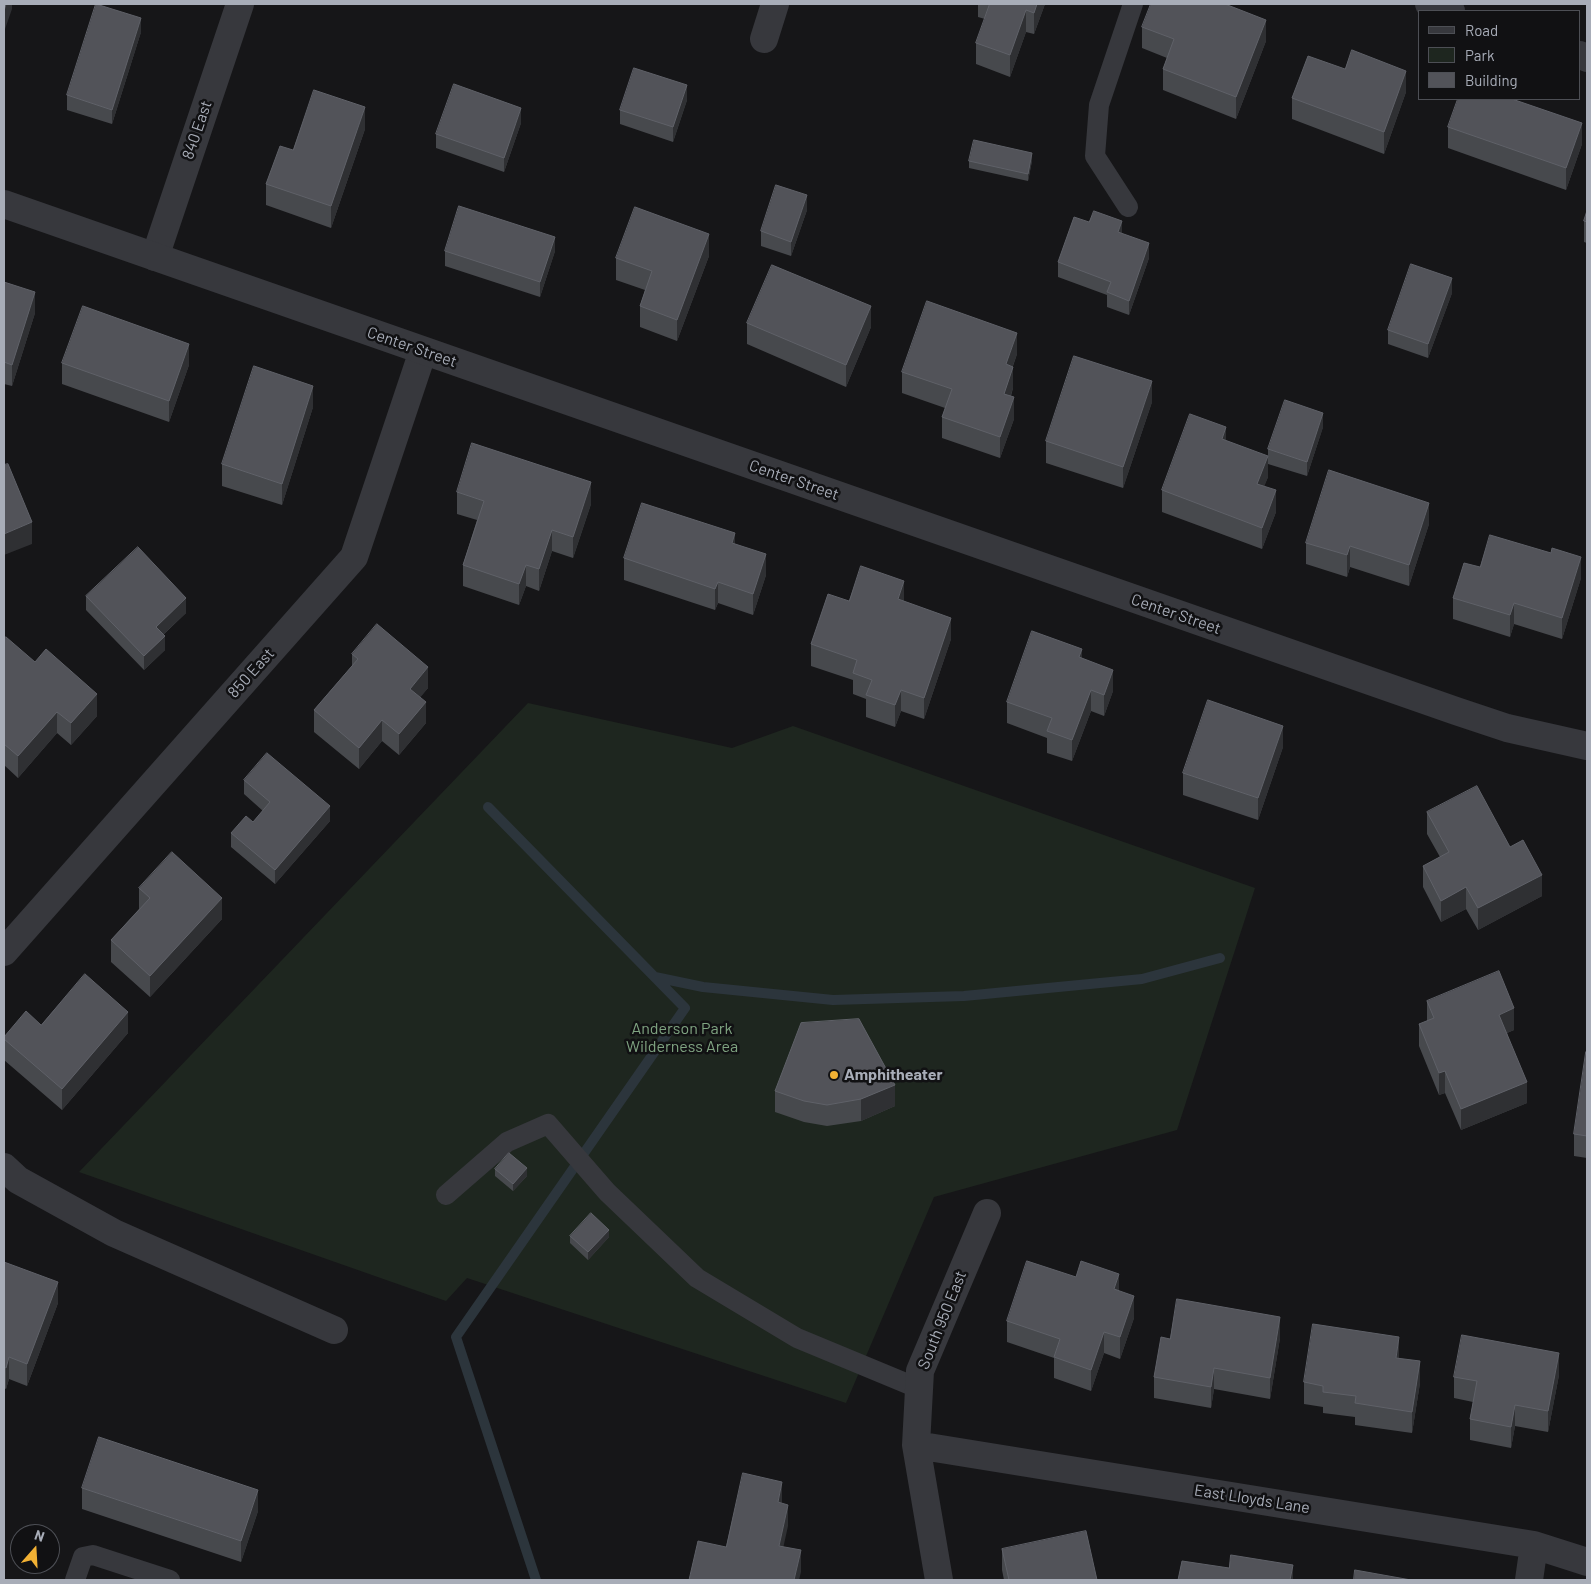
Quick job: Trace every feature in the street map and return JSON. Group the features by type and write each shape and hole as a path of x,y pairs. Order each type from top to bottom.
{"street":[{"name":"840 East","path":"155,257 240,4"},
{"path":"764,39 775,4"},
{"path":"1429,4 1448,10"},
{"name":"Center Street","path":"4,204 1456,711 1507,728 1587,746"},
{"name":"850 East","path":"4,952 354,557 424,351"},
{"path":"4,1167 18,1180 114,1233 334,1330"},
{"name":"South 950 East","path":"939,1580 916,1444 920,1371 987,1213"},
{"name":"East Lloyds Lane","path":"916,1444 1534,1545 1587,1562"},
{"path":"1529,1580 1534,1545"}],"lane":[{"path":"1128,207 1095,156 1099,105 1133,4"},
{"path":"446,1195 507,1142 548,1124 589,1172 697,1278 797,1338 920,1389"},
{"path":"75,1580 83,1557 92,1555 170,1580"}],"green space":[{"name":"Anderson Park Wilderness Area","path":"528,703 732,748 793,726 1255,888 1177,1130 934,1197 846,1403 467,1278 446,1301 79,1172"}],"building":[{"path":"96,4 141,18 112,110 67,95"},
{"path":"990,4 1037,4 1034,13 1026,10 1010,55 976,43"},
{"path":"1151,4 1225,4 1266,20 1236,97 1163,69 1174,39 1142,27"},
{"path":"1352,50 1406,71 1384,132 1292,98 1308,56 1345,69"},
{"path":"634,68 687,85 673,127 620,110"},
{"path":"454,84 521,108 504,158 436,134"},
{"path":"314,90 365,107 331,206 266,184 280,146 293,150"},
{"path":"1458,100 1515,100 1582,123 1566,168 1448,127"},
{"path":"974,140 1032,153 1028,174 969,161"},
{"path":"776,185 807,195 791,242 761,231"},
{"path":"459,206 555,237 540,282 445,251"},
{"path":"635,207 709,234 677,320 640,306 652,271 616,258"},
{"path":"1094,211 1122,221 1118,232 1149,243 1129,301 1107,292 1111,282 1058,262 1074,217 1089,222"},
{"path":"1587,211 1587,222 1584,221"},
{"path":"1411,264 1452,278 1428,344 1388,330"},
{"path":"772,265 871,306 846,365 747,323"},
{"path":"4,282 35,292 12,365 4,362"},
{"path":"927,301 1017,333 1006,364 1013,367 1004,394 1014,397 1000,437 942,417 952,389 902,372"},
{"path":"83,306 189,344 169,401 62,363"},
{"path":"1074,356 1152,381 1123,467 1046,441"},
{"path":"254,366 313,386 282,484 222,464"},
{"path":"1285,400 1323,413 1307,462 1268,449"},
{"path":"1190,414 1226,427 1222,439 1268,456 1257,484 1276,490 1262,528 1162,490"},
{"path":"472,443 591,482 573,537 552,530 539,569 526,565 519,584 463,565 484,501 457,492"},
{"path":"8,464 32,522 4,534 4,465"},
{"path":"1329,470 1429,503 1409,565 1350,546 1347,555 1306,543"},
{"path":"642,503 735,533 732,543 766,554 753,594 718,582 715,589 624,558"},
{"path":"1490,535 1551,553 1552,548 1581,557 1562,618 1514,603 1510,615 1453,598 1464,563 1480,567"},
{"path":"138,547 186,598 156,627 165,636 144,656 86,596"},
{"path":"861,566 904,581 898,599 951,618 924,698 901,690 895,705 866,695 872,680 853,673 857,660 811,644 828,594 849,601"},
{"path":"377,624 428,667 410,689 426,702 399,734 382,720 359,748 314,710 358,659 352,654"},
{"path":"1032,631 1082,649 1079,657 1113,670 1104,695 1091,690 1072,740 1047,731 1052,718 1007,702"},
{"path":"6,637 35,662 46,649 97,694 71,723 57,712 18,756 4,744 4,640"},
{"path":"1208,700 1283,726 1258,798 1183,773"},
{"path":"267,753 330,806 275,870 231,833 246,816 253,822 270,802 244,780"},
{"path":"1477,786 1510,847 1523,840 1542,875 1478,908 1466,887 1441,901 1423,866 1449,852 1427,812"},
{"path":"172,852 222,898 150,976 111,940 150,898 139,888"},
{"path":"1499,971 1514,1008 1499,1015 1527,1082 1461,1109 1445,1071 1439,1073 1419,1024 1434,1018 1427,1001"},
{"path":"85,974 128,1012 62,1089 4,1037 26,1011 41,1025"},
{"name":"Amphitheater","path":"859,1019 895,1085 861,1099 827,1105 804,1101 775,1091 801,1023"},
{"path":"1587,1053 1587,1136 1574,1134"},
{"path":"509,1153 527,1168 513,1184 495,1169"},
{"path":"591,1213 609,1230 588,1252 570,1236"},
{"path":"1027,1261 1076,1277 1081,1261 1119,1274 1114,1289 1134,1296 1120,1337 1104,1332 1091,1370 1054,1357 1060,1339 1007,1321"},
{"path":"4,1262 58,1282 27,1364 9,1357 6,1368 4,1367"},
{"path":"1177,1299 1280,1317 1270,1378 1214,1368 1211,1387 1154,1377 1161,1337 1170,1339"},
{"path":"1313,1324 1399,1337 1396,1358 1420,1361 1412,1412 1355,1403 1356,1396 1323,1392 1323,1386 1304,1382"},
{"path":"1462,1335 1559,1353 1548,1411 1515,1405 1511,1427 1470,1419 1477,1381 1454,1377"},
{"path":"99,1437 258,1490 241,1541 82,1488"},
{"path":"743,1473 782,1482 778,1502 788,1505 779,1546 801,1550 794,1580 689,1580 698,1541 726,1547"},
{"path":"1086,1531 1097,1580 1009,1580 1002,1549"},
{"path":"1231,1555 1293,1565 1290,1580 1178,1580 1182,1561 1229,1568"},
{"path":"1355,1570 1411,1580 1354,1580"}],"waterway":[{"path":"488,807 685,1008 456,1337 536,1580"},
{"path":"655,977 703,987 833,1000 964,996 1142,979 1220,958"}],"place":[{"name":"Amphitheater","path":"834,1075"}]}
